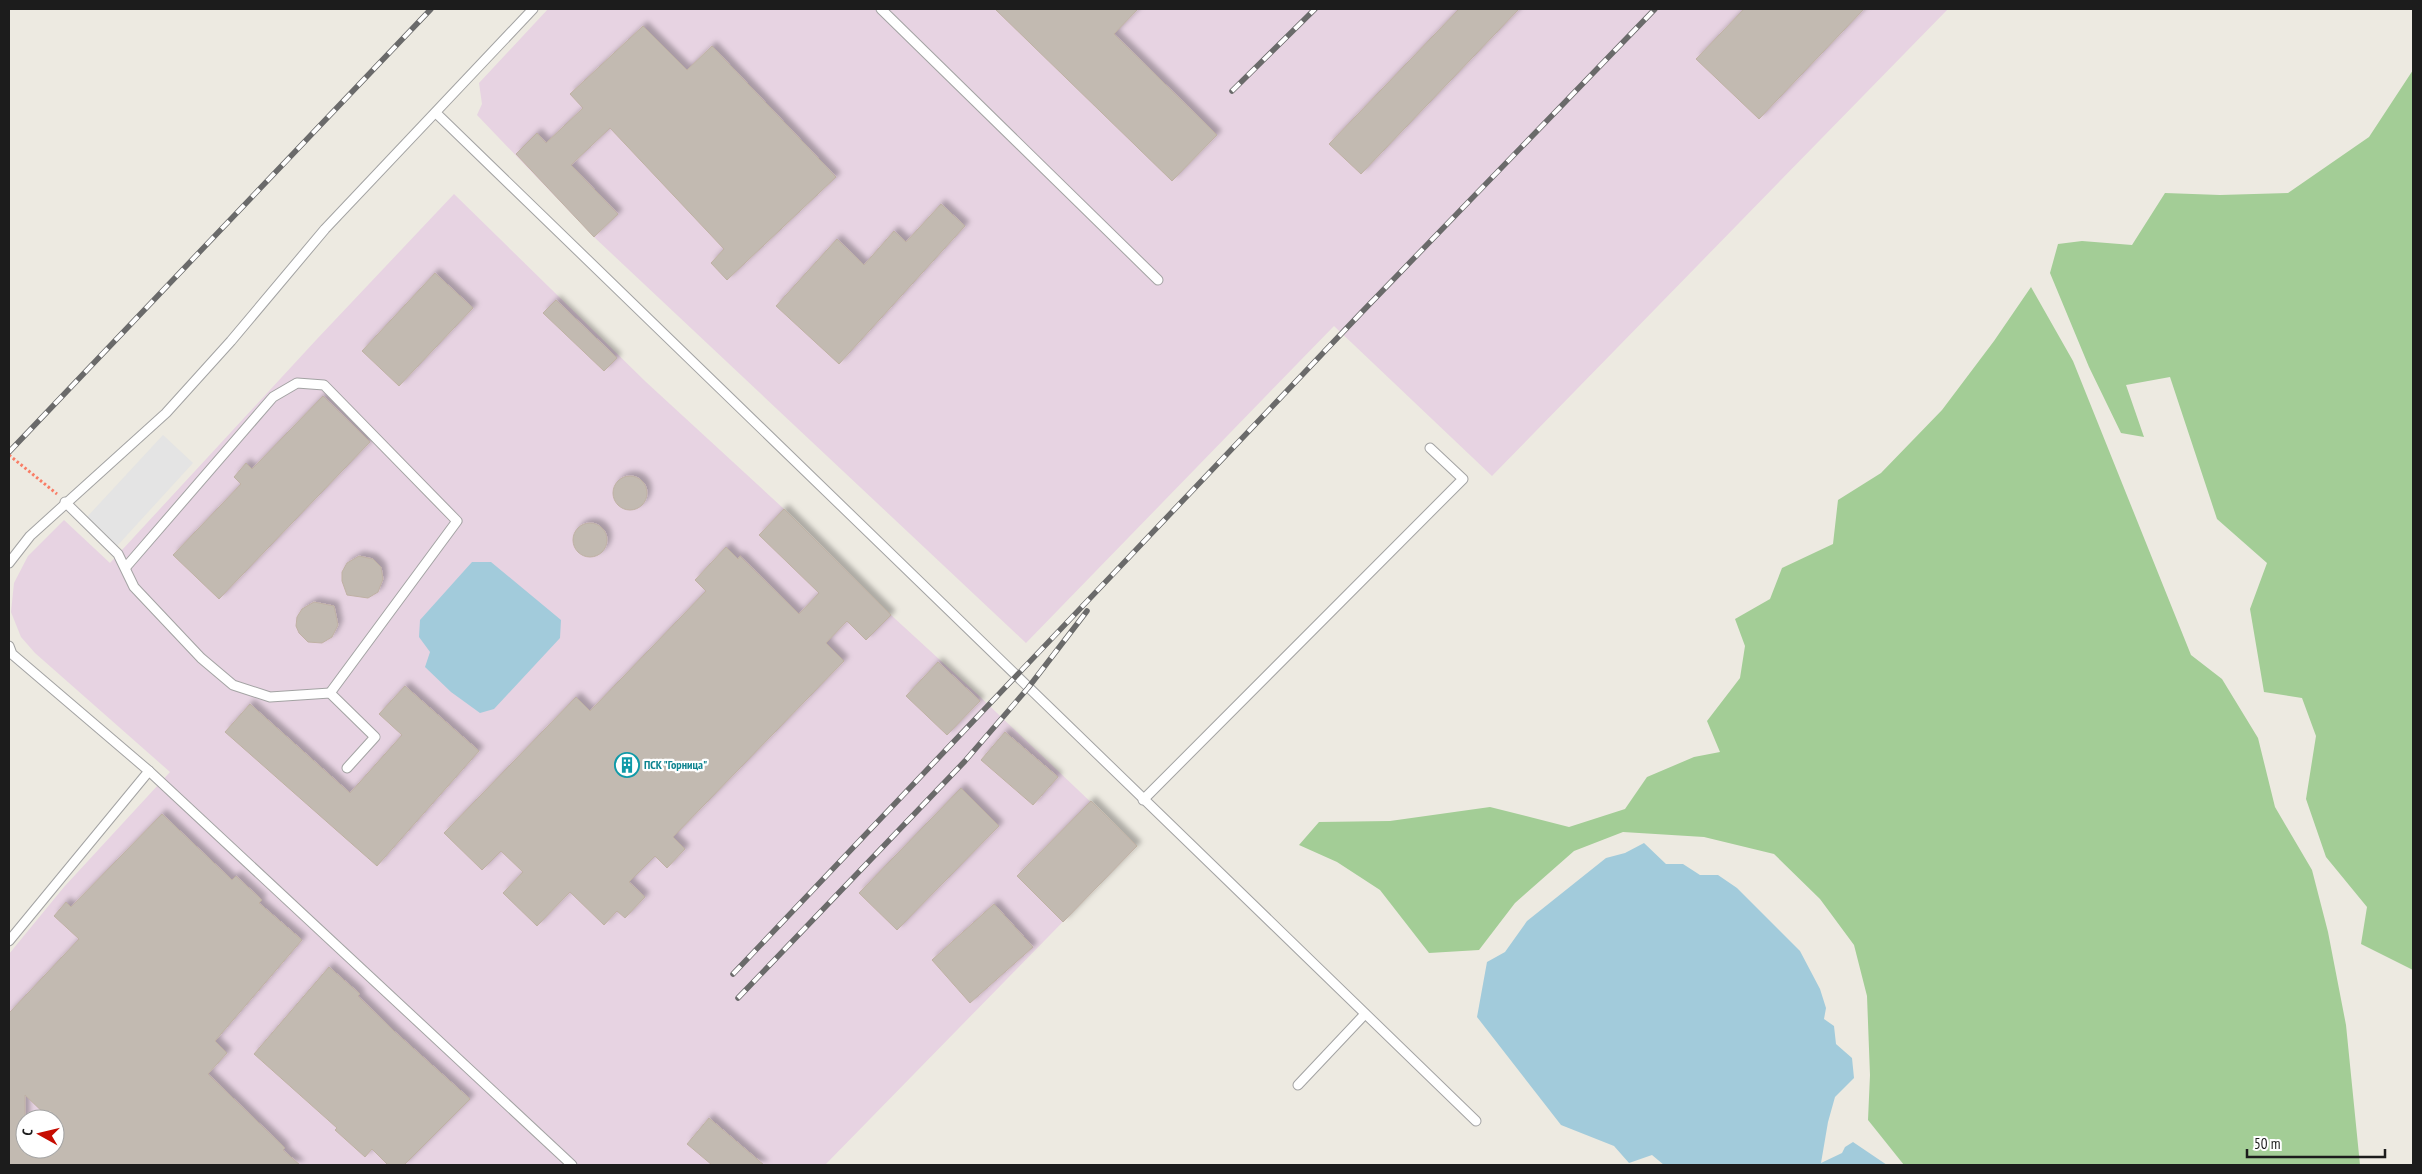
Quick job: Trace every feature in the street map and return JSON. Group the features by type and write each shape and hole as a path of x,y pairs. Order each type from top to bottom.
{"lane":[{"path":"9,563 30,536 65,502 166,413 231,342 325,229 533,9"},
{"path":"881,9 1158,280"},
{"path":"436,113 1476,1121"},
{"path":"126,567 274,397 298,383 324,385 456,521 330,693"},
{"path":"1143,800 1463,479 1430,448"},
{"path":"65,502 118,554 126,567 134,587 201,658 233,685 270,697 330,693 375,738 348,768"},
{"path":"9,646 12,654 149,771 572,1165"},
{"path":"9,941 149,771"},
{"path":"1298,1085 1365,1014"}],"path":[{"path":"9,455 65,502"}],"shaded area":[{"path":"548,9 1948,9 1492,476 1334,326 1026,643 594,237 477,115 482,104 479,83"},
{"path":"454,194 646,382 784,509 891,615 1137,846 825,1165 9,1165 9,954 64,887 170,772 35,653 21,637 11,612 14,583 28,556 64,520 110,563"},
{"path":"163,435 193,463 117,546 87,517"}],"green space":[{"path":"2413,70 2413,970 2361,944 2367,907 2326,857 2306,799 2316,736 2302,698 2264,692 2250,609 2267,563 2217,519 2170,377 2126,385 2144,437 2121,433 2089,367 2050,273 2058,244 2082,241 2132,245 2165,193 2220,195 2288,193 2369,137"},
{"path":"2031,287 2073,361 2191,655 2222,679 2258,738 2275,807 2312,870 2328,932 2346,1025 2360,1165 1904,1165 1868,1120 1870,1075 1867,996 1854,945 1820,899 1774,854 1704,837 1623,832 1574,851 1515,903 1479,950 1429,953 1380,890 1337,862 1299,845 1319,822 1390,821 1490,807 1569,827 1625,809 1647,777 1694,757 1720,752 1707,721 1740,678 1745,646 1735,619 1770,599 1782,568 1833,544 1838,500 1881,473 1942,410 1994,341"}],"water":[{"path":"472,562 491,562 561,620 560,638 494,709 480,713 451,692 425,667 430,652 419,637 420,620"},
{"path":"1644,843 1666,864 1683,864 1700,875 1718,875 1737,888 1800,951 1820,989 1826,1008 1824,1019 1834,1026 1836,1044 1852,1058 1854,1078 1835,1097 1828,1122 1821,1163 1842,1153 1845,1147 1853,1142 1887,1165 1664,1165 1652,1155 1629,1163 1614,1146 1561,1125 1477,1017 1487,962 1505,952 1527,921 1606,858 1625,853"}],"building":[{"path":"995,9 1138,9 1114,34 1217,135 1172,181"},
{"path":"1459,9 1519,9 1361,174 1329,144"},
{"path":"1744,9 1864,9 1759,119 1696,59"},
{"path":"643,26 687,70 712,46 836,177 727,280 711,263 724,249 610,128 571,165 618,214 594,237 516,154 537,133 546,143 583,108 570,94"},
{"path":"941,204 965,226 839,364 776,306 837,239 864,265 894,231 906,242"},
{"path":"435,273 473,308 399,386 362,351"},
{"path":"556,300 617,358 604,371 543,313"},
{"path":"323,396 370,442 219,599 173,555 241,484 234,477 246,463 252,469"},
{"path":"630,476 637,477 642,481 646,486 646,500 642,505 637,509 630,510 623,509 618,505 614,500 613,493 614,486 618,481 623,477"},
{"name":"ПСК \"Горница\"","path":"784,509 891,615 866,640 847,621 826,643 844,661 673,837 685,849 667,868 655,856 629,882 645,897 625,918 617,911 604,925 570,892 537,926 503,893 523,872 501,851 482,870 444,833 576,697 590,711 706,591 695,580 726,547 738,559 740,556 799,614 819,593 759,535"},
{"path":"590,523 597,524 602,528 606,533 606,547 602,552 597,556 590,557 583,556 578,552 574,547 573,540 574,533 578,528 583,524"},
{"path":"359,556 373,559 381,567 383,579 378,592 368,598 347,595 342,581 342,572 347,563"},
{"path":"314,602 334,606 338,625 332,637 322,643 308,642 299,633 296,626 297,617 302,609"},
{"path":"938,662 980,701 947,735 906,696"},
{"path":"405,686 479,751 377,866 225,732 250,704 350,793 402,735 379,714"},
{"path":"1005,732 1058,777 1033,805 981,760"},
{"path":"961,788 999,826 897,930 859,893"},
{"path":"1091,801 1137,846 1063,922 1017,876"},
{"path":"162,814 232,880 236,876 262,900 259,903 302,940 215,1041 227,1053 208,1074 285,1148 283,1150 300,1165 9,1165 9,1013 79,939 54,916 66,902 71,907"},
{"path":"994,904 1033,947 970,1003 932,960"},
{"path":"329,967 360,994 358,996 395,1032 470,1099 404,1165 388,1165 372,1149 365,1157 335,1130 337,1128 254,1054"},
{"path":"709,1118 764,1165 712,1165 687,1144"}],"railway":[{"path":"9,452 431,9"},
{"path":"1232,91 1315,9"},
{"path":"733,974 1361,313 1655,9"},
{"path":"738,998 965,761 1028,688 1087,611"}],"place":[{"name":"ПСК \"Горница\"","path":"627,765"}]}
